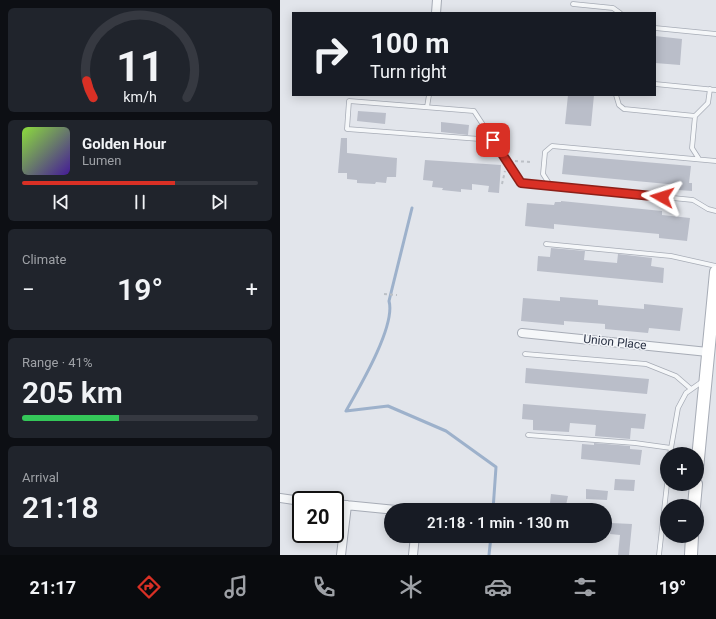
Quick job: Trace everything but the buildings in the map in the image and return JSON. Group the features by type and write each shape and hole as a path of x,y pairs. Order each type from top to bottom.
{"main road":[{"path":"699,447 716,272"},
{"path":"691,555 692,543"}],"street":[{"path":"436,12 437,0"},
{"name":"Union Place","path":"522,333 708,352"},
{"path":"280,498 292,500"},
{"path":"344,505 384,509"},
{"path":"341,555 347,505"},
{"path":"413,555 414,543"}],"lane":[{"path":"573,4 614,8 619,12"},
{"path":"656,28 716,34"},
{"path":"656,84 716,90"},
{"path":"699,159 692,148 695,116 708,103 710,89"},
{"path":"427,107 429,96"},
{"path":"616,96 620,105 624,108 695,116"},
{"path":"493,140 347,129 349,101 474,111 493,140 521,183 693,200 708,209 716,211"},
{"path":"550,186 543,174 545,152 552,146 716,161"},
{"path":"546,244 671,256 716,266"},
{"path":"525,354 646,364 676,376 692,389"},
{"path":"671,447 678,408 686,393 705,379"},
{"path":"528,435 635,443 664,447"},
{"path":"659,555 666,491"}],"path":[{"path":"384,294 397,295"}],"waterway":[{"path":"412,208 389,301 390,312 387,326 375,357 346,411 388,406 446,431 496,467 493,503"},
{"path":"489,555 490,543"}],"route":[{"path":"493,140 521,183 662,197"}]}
